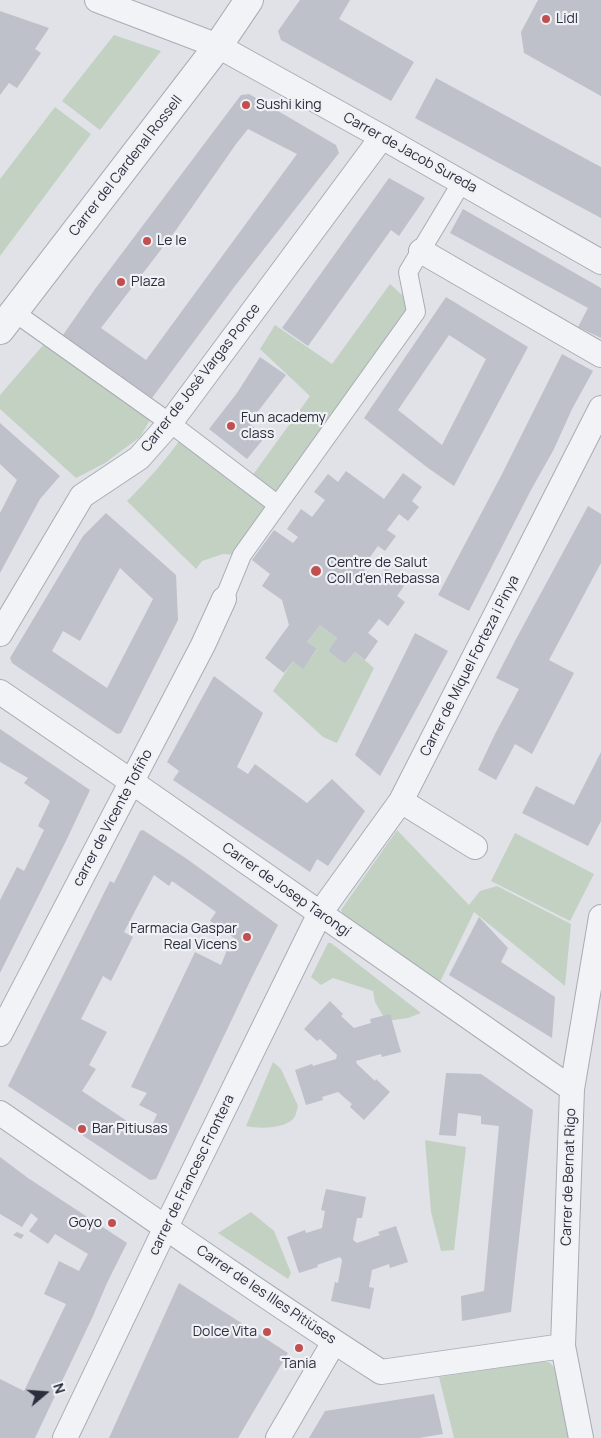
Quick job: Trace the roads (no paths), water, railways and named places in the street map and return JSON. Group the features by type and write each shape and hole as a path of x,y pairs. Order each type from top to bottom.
{"street":[{"name":"Carrer de Jacob Sureda","path":"98,0 218,46 601,262"},
{"name":"Carrer del Cardenal Rossell","path":"7,321 218,46 249,0"},
{"name":"Carrer de José Vargas Ponce","path":"0,634 82,496 139,458 170,423 382,137"},
{"path":"224,599 242,555 416,312 408,272 462,182"},
{"path":"421,252 601,354"},
{"path":"7,321 170,423 278,505"},
{"name":"Carrer de Miquel Forteza i Pinya","path":"320,913 401,801 601,408"},
{"name":"carrer de Vicente Tofiño","path":"0,1034 132,782 224,599"},
{"name":"Carrer de Josep Tarongí","path":"0,692 572,1089"},
{"path":"401,801 475,847"},
{"name":"carrer de Francesc Frontera","path":"65,1438 320,913"},
{"name":"Carrer de Bernat Rigo","path":"581,1438 562,1346 572,1089 601,917"},
{"name":"Carrer de les Illes Pitiüses","path":"0,1113 166,1228 381,1372 562,1346"},
{"path":"278,1438 334,1342"}],"place":[{"name":"Lidl","path":"546,19"},
{"name":"Sushi king","path":"246,105"},
{"name":"Le le","path":"147,241"},
{"name":"Plaza","path":"121,282"},
{"name":"Fun academy class","path":"231,426"},
{"name":"Centre de Salut Coll d'en Rebassa","path":"316,571"},
{"name":"Farmacia Gaspar Real Vicens","path":"247,937"},
{"name":"Bar Pitiusas","path":"82,1129"},
{"name":"Goyo","path":"112,1223"},
{"name":"Dolce Vita","path":"267,1332"},
{"name":"Tania","path":"299,1348"}]}
